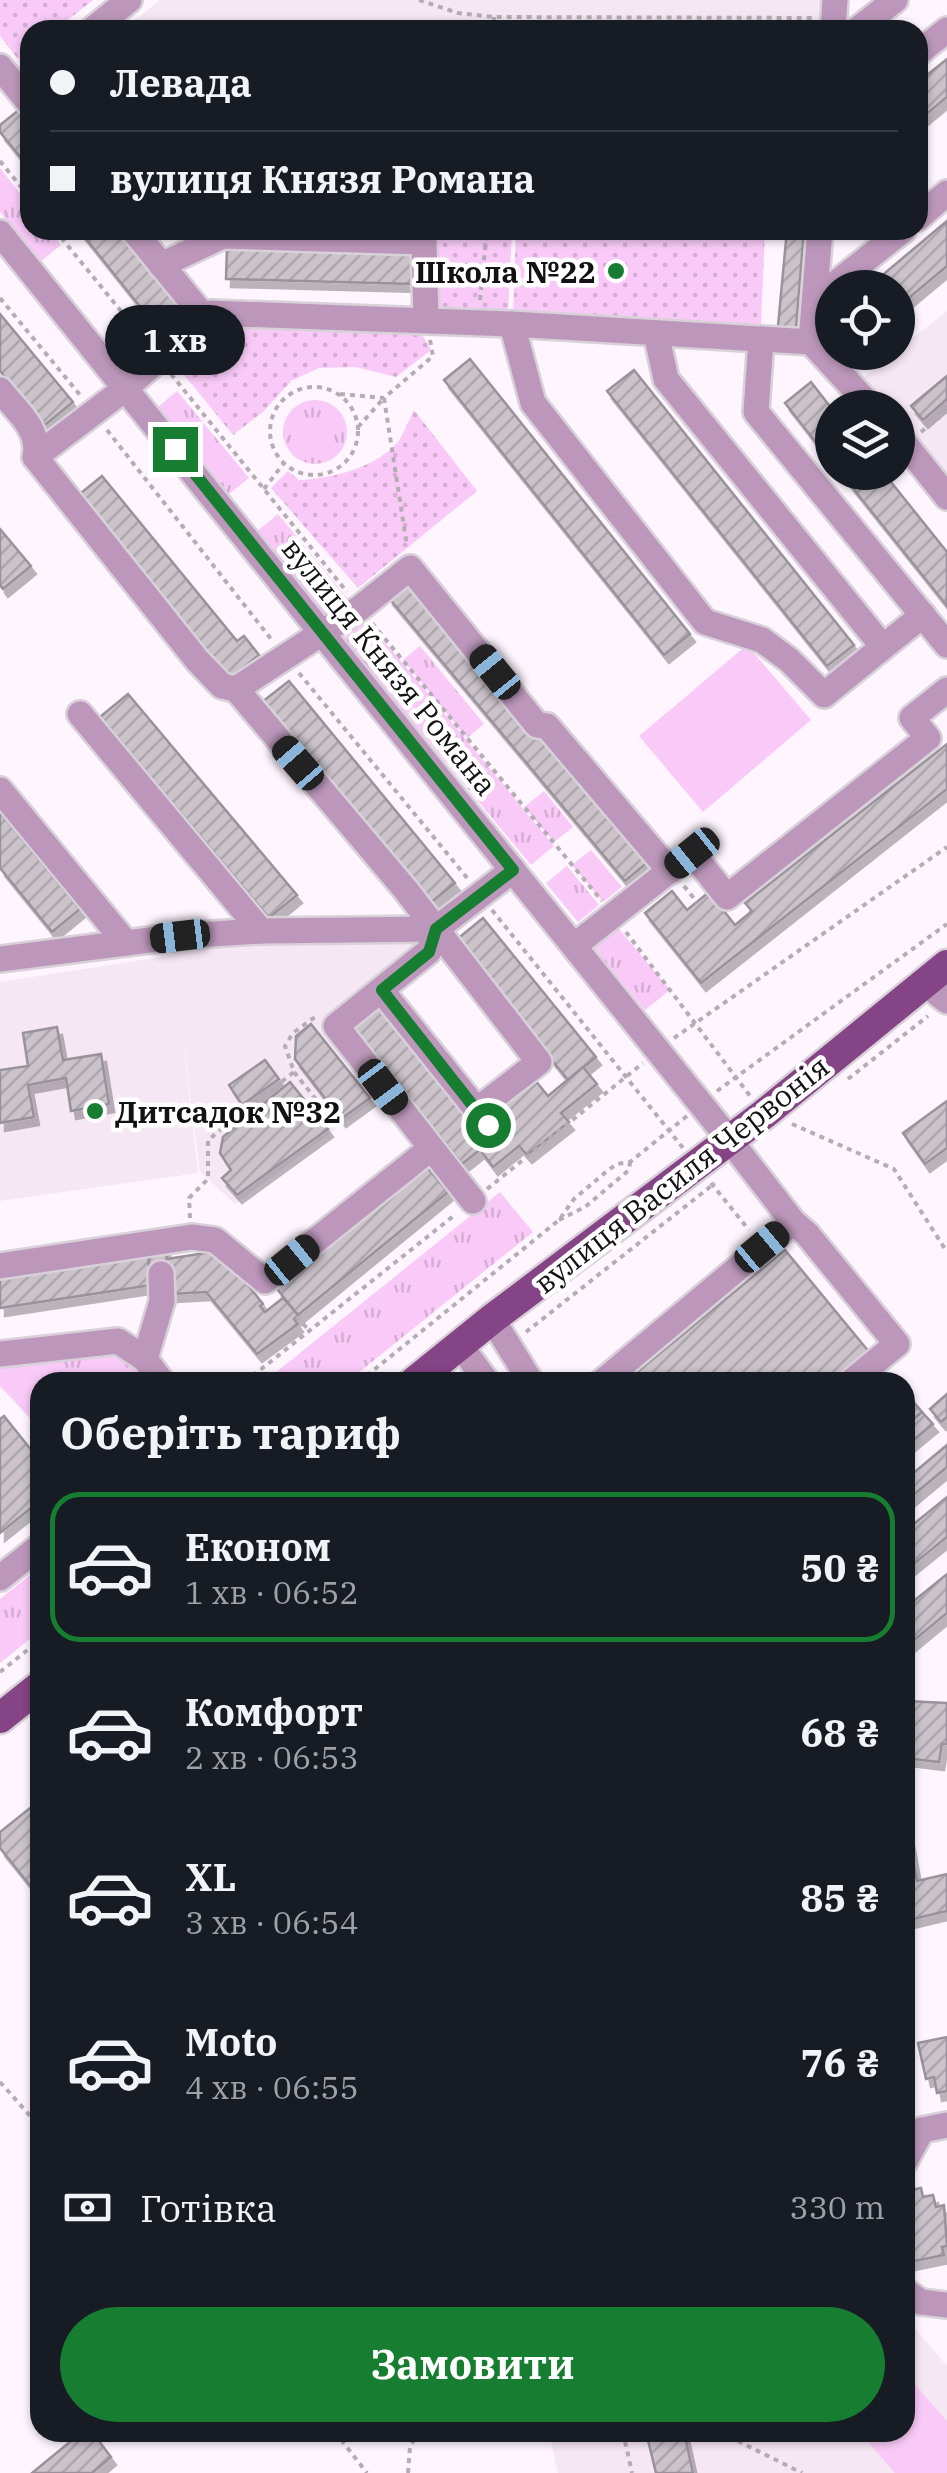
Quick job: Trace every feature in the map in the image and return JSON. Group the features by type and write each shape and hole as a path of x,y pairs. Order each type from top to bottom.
{"main road":[{"name":"вулиця Василя Червонія","path":"426,1372 730,1139 778,1119 939,983"},
{"path":"0,1718 30,1694"}],"street":[{"path":"105,20 130,0"},
{"path":"870,20 895,0"},
{"path":"0,67 20,94"},
{"name":"вулиця Князя Романа","path":"0,233 730,1139 792,1222 897,1344 862,1372"},
{"path":"141,240 205,318"},
{"path":"161,264 214,240"},
{"path":"357,240 424,242 426,320"},
{"path":"817,270 819,240"},
{"path":"853,270 890,240"},
{"path":"812,342 815,300"},
{"path":"35,457 126,388 210,313 512,324 812,342 856,390"},
{"path":"512,324 533,403 704,622 762,640 824,695 922,614"},
{"path":"656,334 666,379 883,647"},
{"path":"761,340 756,412 947,644"},
{"path":"0,390 31,429 38,444 35,457"},
{"path":"35,457 196,660 222,686 236,689 436,929 544,1068 483,1117 382,990"},
{"path":"915,457 947,497"},
{"path":"236,689 360,608 410,568 537,724 547,726 670,871"},
{"path":"574,946 692,853 727,896 928,738 912,718 947,690"},
{"path":"80,714 261,931"},
{"path":"0,790 126,942"},
{"path":"473,1200 336,1026 429,952 436,929 513,870"},
{"path":"0,959 126,942 261,931 436,929"},
{"path":"0,1266 192,1237 215,1240 265,1282 430,1149"},
{"path":"614,1372 792,1222"},
{"path":"145,1359 162,1300 161,1274"},
{"path":"492,1319 525,1372"},
{"path":"0,1354 118,1341 145,1359 155,1372"},
{"path":"460,1345 480,1372"},
{"path":"508,1372 516,1355"},
{"path":"0,1578 30,1554"},
{"path":"915,2142 922,2130 947,2124"},
{"path":"915,2297 947,2306"}],"path":[{"path":"419,0 458,13 494,17 830,16"},
{"path":"0,161 20,186"},
{"path":"64,240 613,916 735,1077 778,1119 894,1169 947,1252"},
{"path":"486,240 478,314 512,324"},
{"path":"0,298 762,1247"},
{"path":"358,428 384,398 433,356 426,320"},
{"path":"336,393 354,414 358,428 350,456 340,467 326,473 296,472 275,451 270,437 276,409 296,391 310,387 384,398"},
{"path":"384,398 410,568"},
{"path":"915,430 947,411"},
{"path":"264,490 284,463"},
{"path":"258,1372 693,1022 947,847"},
{"path":"560,1220 574,1199 617,1164 630,1162 735,1077 947,924"},
{"path":"294,1033 285,1046 294,1072 334,1122"},
{"path":"192,1237 189,1198 208,1179 208,1140 294,1072"},
{"path":"371,1372 560,1220 585,1207 630,1170 630,1162"},
{"path":"296,1317 310,1331"},
{"path":"0,1672 30,1648"},
{"path":"0,2082 30,2116"},
{"path":"343,2442 367,2473"},
{"path":"408,2473 413,2442"},
{"path":"625,2442 632,2473"},
{"path":"740,2442 802,2473"}],"shaded area":[{"path":"160,0 822,0 821,20 135,20"},
{"path":"947,311 947,481 915,442 915,390 873,390 863,378 873,370 915,370 915,337"},
{"path":"426,935 433,943 325,1029 379,1097 235,1204 200,1172 182,1031 198,1173 0,1201 0,982 173,952"},
{"path":"915,2329 947,2366 947,2473 558,2473 551,2442 915,2442"}],"green space":[{"path":"0,0 93,0 68,20 20,20 18,59 0,36"},
{"path":"0,168 20,193 20,237 0,212"},
{"path":"22,240 57,240 61,245 40,262"},
{"path":"436,240 512,240 508,315 433,311"},
{"path":"516,240 765,240 761,325 513,315"},
{"path":"236,320 417,326 431,350 396,377 356,367 319,368 291,381 264,411 233,435 177,366"},
{"path":"177,391 249,478 229,494 158,407"},
{"path":"315,400 338,409 347,432 338,455 315,464 292,455 283,432 292,409"},
{"path":"414,410 477,491 358,588 271,488 288,471 299,480 312,479 368,464 400,439"},
{"path":"278,514 351,603 329,621 256,532"},
{"path":"366,619 554,846 531,865 343,638"},
{"path":"747,645 811,720 703,812 639,736"},
{"path":"420,646 484,724 467,738 403,660"},
{"path":"544,791 573,827 554,842 524,807"},
{"path":"591,850 622,887 603,902 572,865"},
{"path":"567,866 599,905 578,922 546,883"},
{"path":"615,924 670,990 645,1010 591,944"},
{"path":"500,1192 533,1232 359,1372 276,1372"},
{"path":"121,1345 142,1372 30,1372 30,1418 0,1386 0,1358"},
{"path":"30,1575 30,1639 0,1663 0,1599"},
{"path":"915,2384 947,2421 947,2473 895,2473 868,2442 915,2442"}],"building":[{"path":"947,59 947,97 928,113 928,74"},
{"path":"20,109 20,157 0,132 0,125"},
{"path":"947,221 947,266 915,293 915,270 888,270"},
{"path":"87,240 132,240 185,305 157,328"},
{"path":"786,240 803,240 796,328 778,326"},
{"path":"227,247 413,252 412,284 226,279"},
{"path":"0,314 73,402 45,425 0,371"},
{"path":"470,359 690,634 664,655 444,380"},
{"path":"634,370 854,645 827,666 607,391"},
{"path":"947,376 947,399 923,420 915,411 915,403"},
{"path":"811,382 817,390 815,441 785,403"},
{"path":"102,476 237,641 244,636 259,655 227,681 76,497"},
{"path":"854,490 897,490 947,552 947,606"},
{"path":"0,529 31,566 3,589 0,585"},
{"path":"411,578 648,862 625,881 388,597"},
{"path":"289,681 455,883 428,905 262,702"},
{"path":"128,694 297,895 269,918 100,717"},
{"path":"947,744 947,789 701,983 645,913 672,891 687,910 709,892 735,925 752,911 745,903"},
{"path":"0,812 80,909 52,932 0,868"},
{"path":"483,918 596,1057 568,1080 455,941"},
{"path":"379,1002 491,1141 462,1164 351,1025"},
{"path":"311,1024 370,1098 341,1119 295,1059 296,1036"},
{"path":"57,1027 63,1060 101,1054 109,1104 71,1111 66,1078 28,1085 34,1117 0,1123 0,1070 28,1066 23,1033"},
{"path":"265,1060 279,1079 242,1105 229,1085"},
{"path":"583,1067 597,1084 561,1113 569,1122 527,1155 519,1146 493,1167 480,1150 508,1128 490,1106 530,1074 548,1096"},
{"path":"290,1082 328,1129 237,1195 222,1178 231,1170 220,1153 223,1137"},
{"path":"947,1101 947,1148 925,1164 903,1133"},
{"path":"426,1166 448,1192 298,1315 277,1289"},
{"path":"165,1247 167,1259 211,1252 228,1260 263,1304 260,1306 265,1312 283,1298 298,1315 294,1319 298,1324 257,1354 206,1292 172,1294 151,1276 147,1250"},
{"path":"147,1250 152,1285 0,1308 0,1271"},
{"path":"785,1250 870,1353 847,1372 637,1372"},
{"path":"947,1394 947,1417 941,1422 930,1409"},
{"path":"922,1412 933,1424 915,1439 915,1418"},
{"path":"4,1416 30,1448 30,1509 0,1533 0,1419"},
{"path":"947,1445 947,1467 915,1494 915,1472"},
{"path":"947,1497 947,1537 915,1563 915,1523"},
{"path":"947,1574 947,1613 915,1639 915,1600"},
{"path":"915,1701 947,1703 947,1744 942,1744 939,1762 915,1759"},
{"path":"30,1808 30,1886 0,1848 0,1832"},
{"path":"915,1870 917,1881 947,1874 947,1911 915,1919"},
{"path":"947,2037 947,2091 937,2093 934,2077 926,2079 918,2043"},
{"path":"921,2188 923,2197 933,2195 936,2207 944,2205 944,2255 915,2261 915,2189"},
{"path":"70,2442 100,2442 111,2457 92,2473 32,2473"},
{"path":"648,2442 686,2442 693,2473 656,2473"}],"place":[{"name":"Школа №22","path":"616,271"},
{"name":"Дитсадок №32","path":"95,1111"}],"route":[{"path":"175,449 513,870 436,929 429,952 382,990 488,1125"}]}
